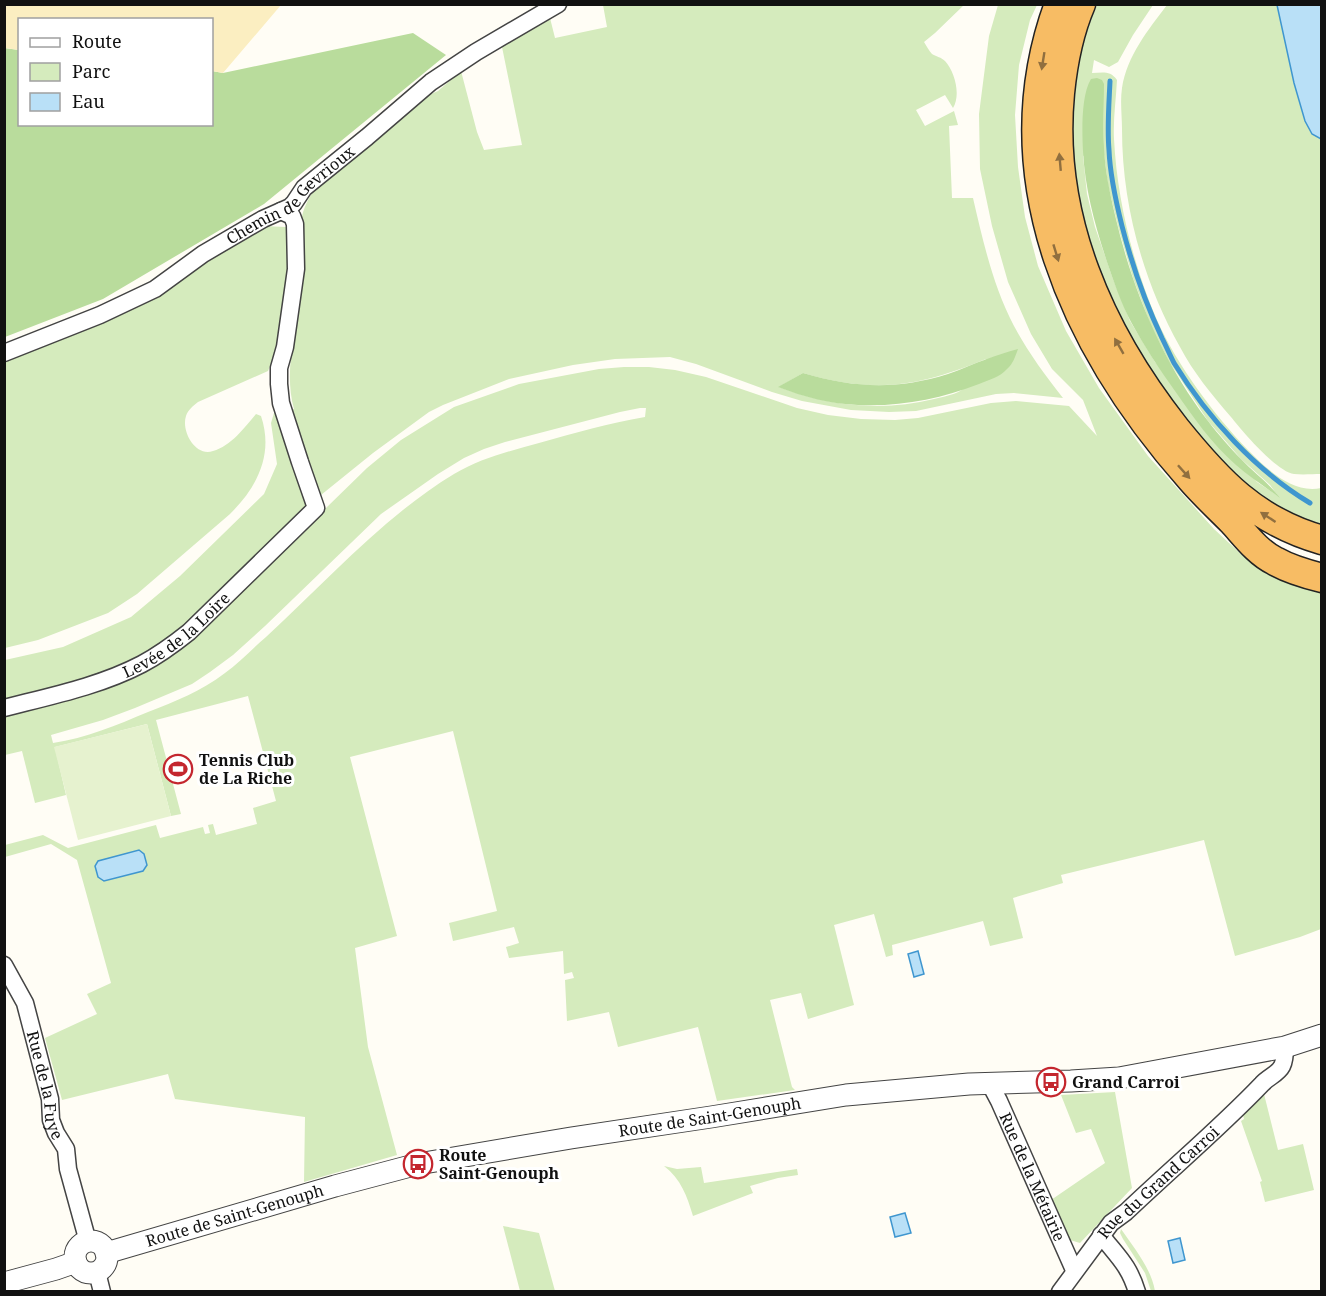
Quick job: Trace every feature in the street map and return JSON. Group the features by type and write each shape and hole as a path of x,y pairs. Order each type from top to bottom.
{"highway":[{"path":"1059,4 1044,55 1039,89 1038,158 1041,191 1048,224 1057,257 1082,321 1134,409 1184,471 1257,548 1273,561 1322,578"},
{"path":"1081,4 1068,42 1061,76 1058,144 1066,211 1086,276 1100,309 1131,367 1150,395 1214,473 1239,497 1267,518 1296,532 1322,540"},
{"path":"1232,522 1283,552 1322,566"}],"street":[{"name":"Chemin de Gevrioux","path":"4,353 100,315 155,289 203,254 294,203 304,188 313,180 431,82 476,52 558,4"},
{"name":"Levée de la Loire","path":"4,708 82,688 142,664 165,650 189,632 316,508 281,403 279,368 285,347 296,269 295,224 292,216 281,211"},
{"name":"Rue de la Fuye","path":"4,965 24,1003 50,1099 51,1120 66,1149 68,1169 88,1242"},
{"name":"Route de Saint-Genouph","path":"102,1272 325,1189 418,1164 846,1095 969,1084 1119,1078 1285,1047 1322,1035"},
{"name":"Rue du Grand Carroi","path":"1060,1292 1074,1270 1116,1218 1126,1212 1265,1080 1282,1067 1285,1047"},
{"path":"1261,1052 1266,1066 1265,1080"},
{"name":"Rue de la Métairie","path":"990,1084 1074,1270"},
{"path":"1101,1235 1133,1277 1137,1292"},
{"path":"88,1242 101,1245 102,1272 86,1272 76,1262 75,1257 79,1246 88,1242"},
{"path":"4,1283 76,1262"}],"green space":[{"path":"603,5 964,5 924,42 932,54 943,60 952,71 957,90 953,108 945,95 916,110 925,126 954,111 958,125 949,126 952,198 973,198 989,263 1007,311 1031,354 1063,398 1014,393 996,394 916,411 851,410 802,401 670,357 615,359 573,365 509,379 443,405 429,412 373,453 321,495 317,494 297,436 290,382 298,302 301,222 312,193 318,185 424,97 438,91 461,71 484,150 522,145 502,47 550,18 555,38 607,27","holes":["986,359 960,391 914,403 875,406 836,403 779,387 803,373 852,384 896,384 939,376"]},
{"path":"998,5 1037,5 1030,20 1019,65 1015,115 1018,167 1025,217 1038,266 1066,331 1099,388 1148,456 1214,529 1243,556 1281,576 1321,589 1321,929 1235,956 1204,840 1061,875 1063,883 1013,898 1023,938 990,946 983,921 892,945 893,955 886,957 874,914 834,925 854,1005 808,1019 801,993 770,1000 792,1087 795,1090 717,1101 698,1027 618,1047 609,1012 567,1021 565,980 574,978 572,972 564,974 563,951 509,958 506,947 519,943 514,927 453,941 449,923 497,911 453,731 350,757 397,936 355,948 368,1047 397,1155 304,1182 305,1117 175,1099 168,1074 62,1100 45,1038 97,1014 87,994 111,983 77,860 51,844 5,857 5,845 43,835 68,848 156,825 160,838 203,827 205,834 210,833 208,825 213,824 216,835 257,824 253,808 276,801 248,696 156,720 181,814 171,816 147,724 55,747 66,795 35,803 22,751 5,755 5,714 43,704 204,627 367,468 401,440 454,407 519,384 599,369 624,367 675,370 706,377 797,408 861,419 918,418 991,403 1016,401 1069,406 1097,436 1083,400 1052,369 1031,334 1008,282 992,226 980,169 979,114 989,36","holes":["646,408 645,417 592,428 506,452 454,474 428,491 379,530 266,637 216,680 178,700 113,726 53,743 51,735 135,708 192,684 210,672 265,626 381,514 464,458 505,442 620,412"]},
{"path":"1097,5 1153,5 1118,62 1109,67 1094,60 1092,73 1109,73 1117,80 1114,139 1119,185 1128,231 1148,299 1165,337 1197,389 1235,436 1272,472 1290,484 1310,489 1321,488 1321,526 1275,506 1233,473 1200,436 1165,390 1133,340 1107,288 1087,232 1075,176 1071,119 1078,62","holes":["1103,147 1108,185 1133,278 1152,329 1170,363 1208,421 1241,459 1270,485 1278,496 1257,482 1155,362 1130,321 1095,227 1087,194 1083,156"]},
{"path":"1167,5 1321,5 1321,474 1287,472 1269,459 1243,432 1203,383 1185,356 1155,296 1145,269 1126,186 1121,93 1133,54"},
{"path":"413,33 446,55 264,204 103,299 5,337 4,48 18,50 18,126 213,126 213,71 223,73"},
{"path":"1097,78 1104,84 1103,140 1111,198 1130,270 1151,323 1176,374 1191,398 1233,450 1280,498 1236,465 1203,430 1152,357 1124,307 1098,235 1084,165 1082,134 1085,94 1091,79"},
{"path":"263,226 286,227 289,233 291,255 276,352 268,371 198,402 188,412 185,422 188,435 195,447 206,452 220,449 237,436 256,414 261,416 265,430 264,457 248,493 230,514 137,594 108,613 38,640 5,648 5,358"},
{"path":"1018,349 1011,365 998,376 964,389 920,401 889,405 848,404 818,399 778,387 803,373 858,384 911,383 948,374"},
{"path":"274,413 279,413 307,502 306,508 197,616 158,645 117,667 71,683 5,700 5,660 63,647 131,617 180,576 264,494 277,464 271,423"},
{"path":"147,724 171,816 78,840 54,747"},
{"path":"1115,1092 1132,1188 1080,1243 1070,1240 1051,1200 1105,1163 1091,1129 1076,1133 1061,1095"},
{"path":"1264,1094 1278,1150 1303,1144 1314,1190 1265,1202 1260,1182 1262,1181 1241,1121 1244,1119 1243,1115"},
{"path":"664,1166 677,1169 701,1167 704,1183 797,1169 798,1175 750,1186 753,1193 693,1216 683,1188"},
{"path":"503,1226 539,1233 555,1291 520,1291"},
{"path":"1121,1229 1146,1266 1155,1291 1151,1291 1145,1273 1120,1233"}],"sand":[{"path":"5,4 281,4 223,73 213,71 213,18 18,18 18,50 5,48"}],"water":[{"path":"1277,5 1321,5 1321,139 1312,134 1305,121"},
{"path":"139,850 144,854 147,865 143,871 104,881 98,877 95,866 98,861"},
{"path":"918,951 924,974 914,977 908,954"},
{"path":"905,1213 911,1233 895,1237 890,1217"},
{"path":"1180,1238 1185,1260 1173,1263 1168,1241"}],"waterway":[{"path":"1110,81 1108,141 1116,198 1135,269 1162,338 1174,363 1217,423 1270,475 1310,503"}],"place":[{"name":"Tennis Club de La Riche","path":"178,769"},
{"name":"Grand Carroi","path":"1051,1082"},
{"name":"Route Saint-Genouph","path":"418,1164"}]}
